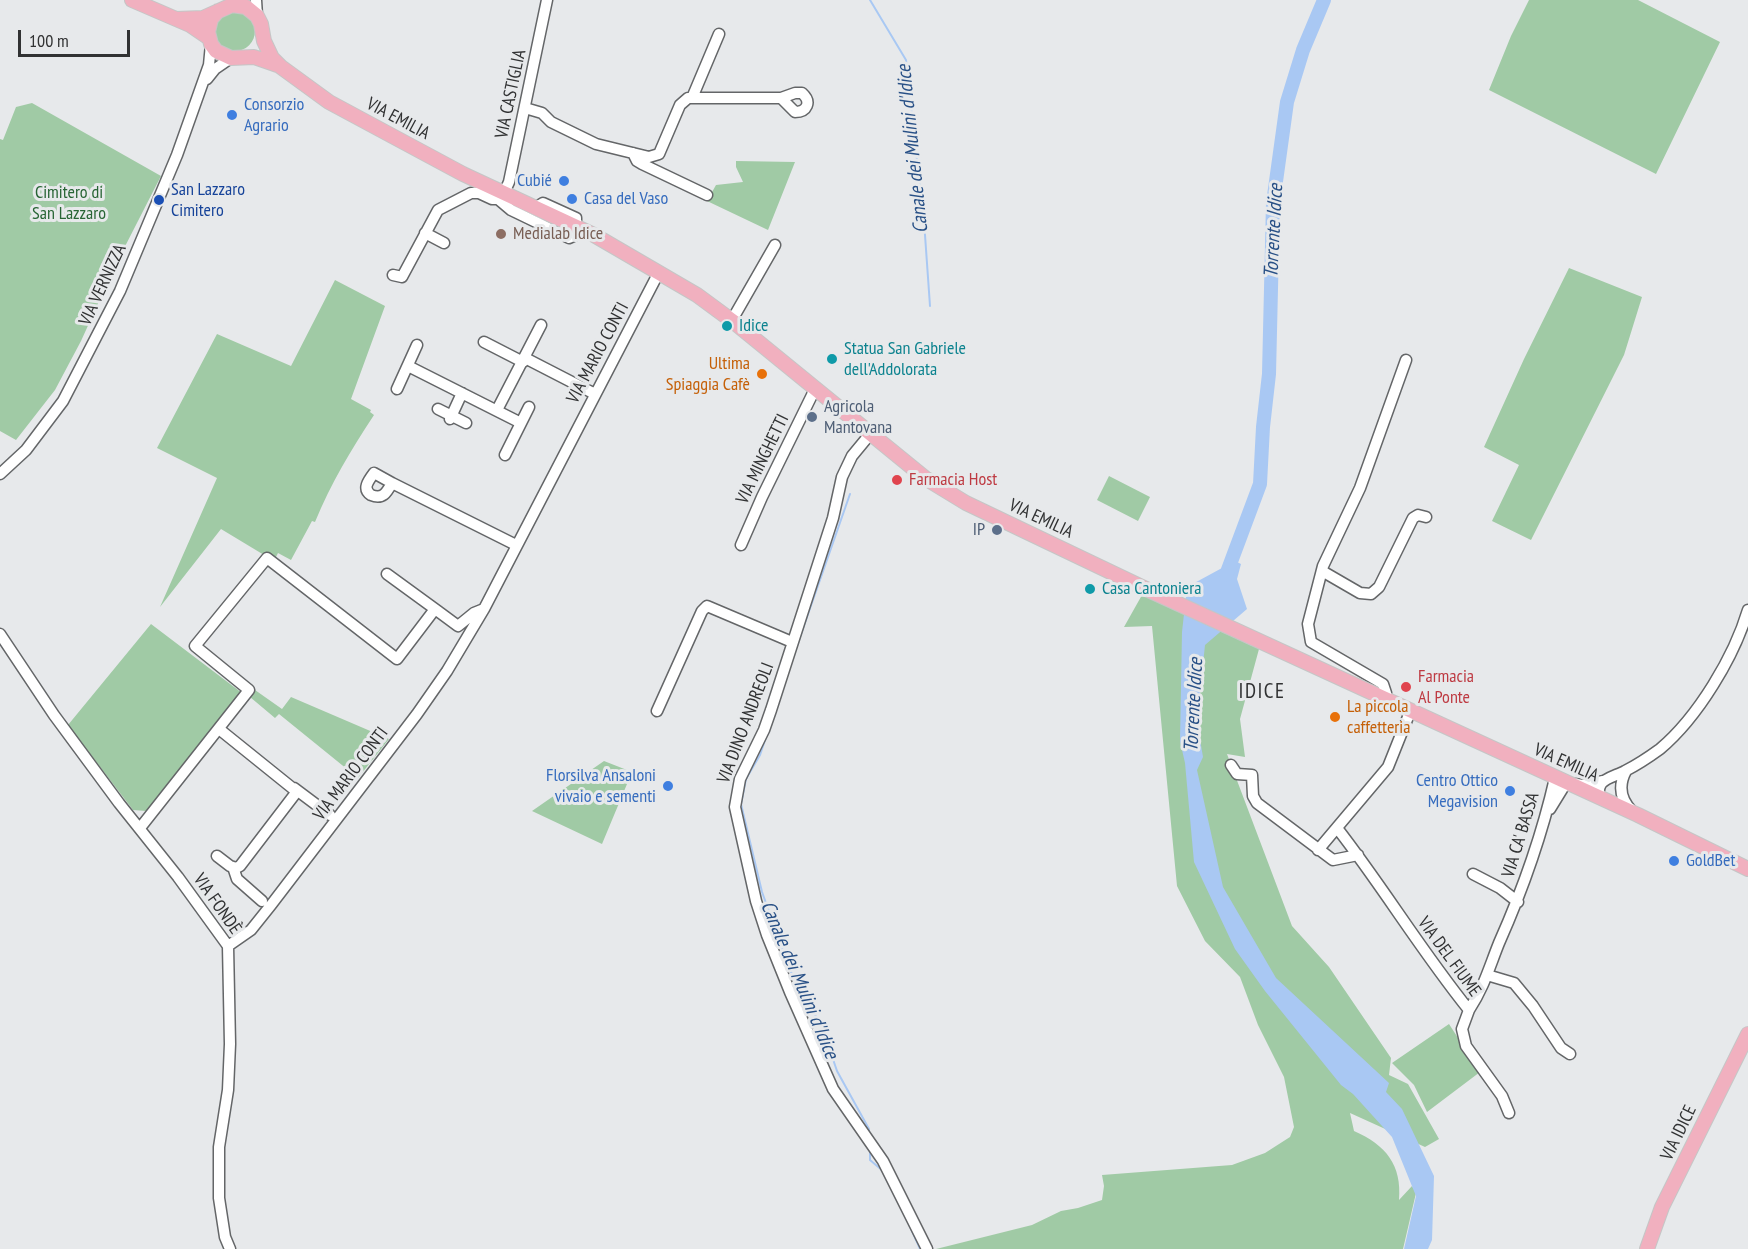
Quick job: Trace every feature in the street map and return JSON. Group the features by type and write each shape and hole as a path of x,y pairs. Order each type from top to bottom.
{"main road":[{"path":"132,0 197,29 223,56 231,58"},
{"path":"177,19 196,20 231,5 246,7 257,16"},
{"path":"210,41 211,19 231,5"},
{"name":"VIA EMILIA","path":"257,16 268,50 281,67"},
{"path":"246,56 257,47 262,33"},
{"name":"VIA EMILIA","path":"231,58 246,56 263,59 281,67 329,102 501,196 535,208 580,229 697,295 732,320 925,478 966,503 1410,712 1638,815 1748,869"},
{"name":"VIA EMILIA","path":"1731,860 1748,864"},
{"name":"VIA IDICE","path":"1647,1249 1662,1207 1748,1034"}],"street":[{"path":"256,0 257,16"},
{"name":"VIA CASTIGLIA","path":"501,196 509,182 547,0"},
{"path":"692,98 719,34"},
{"name":"VIA VERNIZZA","path":"0,474 26,450 63,401 120,291 159,200 200,89 211,56 210,41"},
{"name":"VIA VERNIZZA","path":"200,89 214,69 231,58"},
{"path":"525,108 542,113 551,122 596,144 649,156 659,153 683,101 692,98 781,98"},
{"path":"633,153 636,161 707,195"},
{"path":"393,275 402,277 438,210 466,194 468,182 463,174"},
{"name":"VIA EMILIA","path":"466,194 475,192 501,196 511,210 568,238 580,229"},
{"path":"425,233 444,243"},
{"path":"732,320 775,245"},
{"name":"VIA MARIO CONTI","path":"228,946 251,930 332,826 447,671 484,609 659,272"},
{"path":"497,410 542,325"},
{"path":"484,342 595,394"},
{"path":"397,389 417,345"},
{"path":"1385,700 1386,693 1383,684 1315,646 1309,640 1308,624 1327,555 1360,488 1406,360"},
{"path":"408,366 521,423"},
{"name":"VIA MINGHETTI","path":"741,545 815,389"},
{"path":"450,417 462,393"},
{"path":"505,455 529,407"},
{"path":"438,409 466,423"},
{"name":"VIA DINO ANDREOLI","path":"871,434 852,456 843,477 833,518 764,730 740,779 735,807 756,901 786,982 833,1089 883,1161 927,1249"},
{"path":"393,483 516,545"},
{"path":"1322,571 1354,590 1366,595 1371,594 1379,587 1413,518 1418,515 1426,517"},
{"path":"140,828 249,690 195,646 267,558 397,659 435,609"},
{"path":"387,574 458,626 474,613 484,609"},
{"path":"657,711 702,611 707,606 792,642"},
{"path":"1560,780 1583,785 1603,781 1626,771 1669,741 1700,704 1716,680 1744,624 1748,610"},
{"name":"VIA FONDÈ","path":"0,634 54,715 228,946 230,1044 228,1090 219,1147 219,1198 225,1237 230,1249"},
{"path":"1368,676 1373,684 1371,693"},
{"path":"1318,850 1388,767 1410,712"},
{"path":"219,729 330,815"},
{"path":"1231,765 1237,774 1252,775 1253,796 1257,803 1318,850 1333,860 1358,855"},
{"path":"1626,771 1621,785 1622,798 1638,815"},
{"name":"VIA CA' BASSA","path":"1469,1010 1482,990 1518,902 1560,780"},
{"path":"1599,798 1599,788 1603,781"},
{"path":"233,867 240,866 295,794 294,788"},
{"name":"VIA DEL FIUME","path":"1337,828 1358,855 1396,913 1469,1010 1462,1029 1466,1046 1502,1096 1509,1113"},
{"path":"217,856 233,867 237,879 262,901"},
{"name":"VIA CA' BASSA","path":"1473,874 1500,888 1518,902"},
{"path":"1487,975 1515,983 1561,1048 1570,1054"}],"green space":[{"path":"1529,0 1638,0 1720,42 1656,174 1489,90 1511,36"},
{"path":"235,11 249,17 255,31 249,45 235,51 221,45 215,31 221,17"},
{"name":"Cimitero di San Lazzaro","path":"32,103 161,176 55,390 16,440 0,431 0,139 3,140 16,107"},
{"path":"736,161 795,162 768,230 707,201 716,185 743,182 736,167"},
{"path":"1569,268 1642,297 1624,355 1531,540 1492,521 1519,465 1484,447"},
{"path":"335,280 385,306 351,399 371,410 370,412 374,415 342,467 315,522 312,521 291,560 278,553 274,561 221,529 160,607 217,478 157,448 217,334 291,366"},
{"path":"1109,476 1150,497 1138,521 1097,500"},
{"path":"1142,595 1259,649 1240,719 1245,757 1227,754 1292,926 1329,967 1391,1058 1389,1075 1408,1084 1439,1139 1425,1147 1350,1113 1354,1131 1375,1143 1395,1166 1398,1176 1399,1200 1412,1186 1416,1193 1403,1249 936,1249 1032,1225 1061,1211 1102,1200 1104,1186 1102,1175 1232,1165 1265,1153 1290,1137 1294,1127 1284,1077 1258,1025 1240,977 1205,941 1177,886 1152,626 1124,627"},
{"path":"151,624 242,693 146,811 133,810 68,725"},
{"path":"255,690 282,709 291,697 389,739 358,778 279,714 275,718 250,697"},
{"path":"604,761 632,772 602,844 532,811"},
{"path":"1449,1024 1480,1072 1427,1112 1414,1085 1392,1063"}],"water":[{"path":"1227,557 1241,564 1237,579 1247,609 1205,645 1197,722 1203,757 1197,770 1223,887 1276,978 1389,1083 1386,1092 1402,1109 1434,1176 1432,1240 1428,1249 1404,1249 1416,1196 1392,1137 1353,1094 1341,1085 1265,991 1235,949 1194,862 1185,763 1180,741 1182,632 1187,587 1222,568"}],"waterway":[{"name":"Canale dei Mulini d'Idice","path":"870,0 906,60 925,235 930,306"},
{"name":"Torrente Idice","path":"1226,575 1260,484 1269,374 1273,203 1287,102 1303,50 1324,0"},
{"name":"Canale dei Mulini d'Idice","path":"792,660 850,494"},
{"name":"Canale dei Mulini d'Idice","path":"766,737 760,755 746,779 741,804 762,892 791,972 822,1027 837,1071 869,1129 869,1134"},
{"name":"Canale dei Mulini d'Idice","path":"870,1149 870,1160 883,1171"},
{"name":"Canale dei Mulini d'Idice","path":"909,1224 920,1249"}],"place":[{"name":"Consorzio Agrario","path":"232,115"},
{"name":"Cubié","path":"564,181"},
{"name":"Casa del Vaso","path":"572,199"},
{"name":"San Lazzaro Cimitero","path":"159,200"},
{"name":"Medialab Idice","path":"501,234"},
{"name":"Idice","path":"727,326"},
{"name":"Statua San Gabriele dell'Addolorata","path":"832,359"},
{"name":"Ultima Spiaggia Cafè","path":"762,374"},
{"name":"Agricola Mantovana","path":"812,417"},
{"name":"Farmacia Host","path":"897,480"},
{"name":"IP","path":"997,530"},
{"name":"Casa Cantoniera","path":"1090,589"},
{"name":"Farmacia Al Ponte","path":"1406,687"},
{"name":"La piccola caffetteria","path":"1335,717"},
{"name":"Florsilva Ansaloni vivaio e sementi","path":"668,786"},
{"name":"Centro Ottico Megavision","path":"1510,791"},
{"name":"GoldBet","path":"1674,861"}],"district":[{"name":"IDICE","path":"1262,692"}]}
